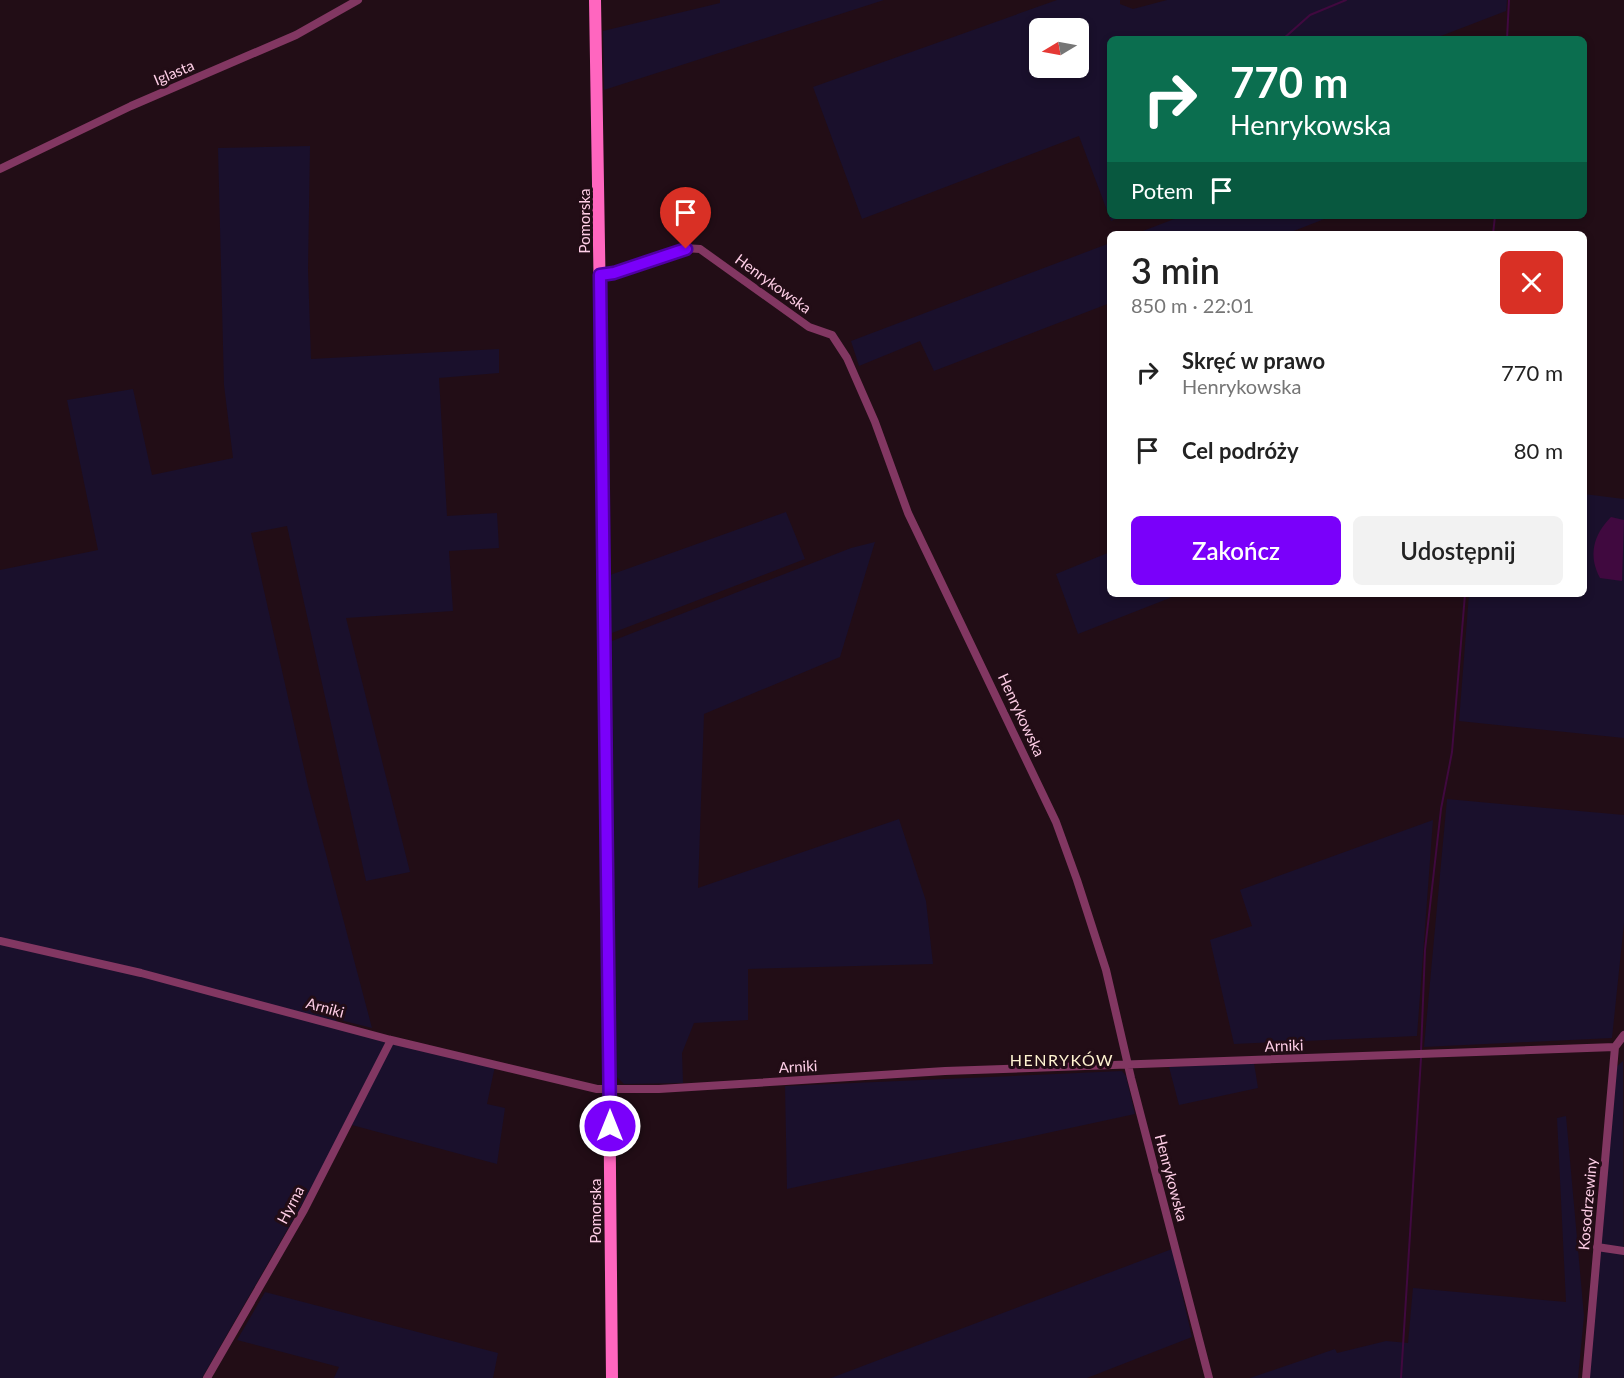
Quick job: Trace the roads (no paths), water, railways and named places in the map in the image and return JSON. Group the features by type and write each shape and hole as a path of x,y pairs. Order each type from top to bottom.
{"street":[{"name":"Iglasta","path":"0,169 131,106 296,35 358,0"},
{"name":"Pomorska","path":"595,0 612,1378"},
{"name":"Henrykowska","path":"600,275 614,273 679,250 700,249 809,327 828,332 836,339 848,358 875,422 908,513 1056,822 1106,970 1128,1065 1209,1378"},
{"name":"Arniki","path":"0,941 141,973 391,1040 593,1088 659,1089 945,1071 1615,1047"},
{"path":"1615,1047 1624,1035"},
{"name":"Hyrna","path":"207,1378 304,1210 391,1040"},
{"name":"Kosodrzewiny","path":"1586,1378 1615,1047"},
{"path":"1597,1247 1624,1251"}],"waterway":[{"path":"1286,36 1310,15 1346,0"},
{"path":"1507,36 1509,0"},
{"path":"1493,231 1495,219"},
{"path":"1421,1052 1425,950 1441,809 1452,752 1465,597"},
{"path":"1401,1378 1421,1058"}],"district":[{"name":"HENRYKÓW","path":"1062,1060"}]}
